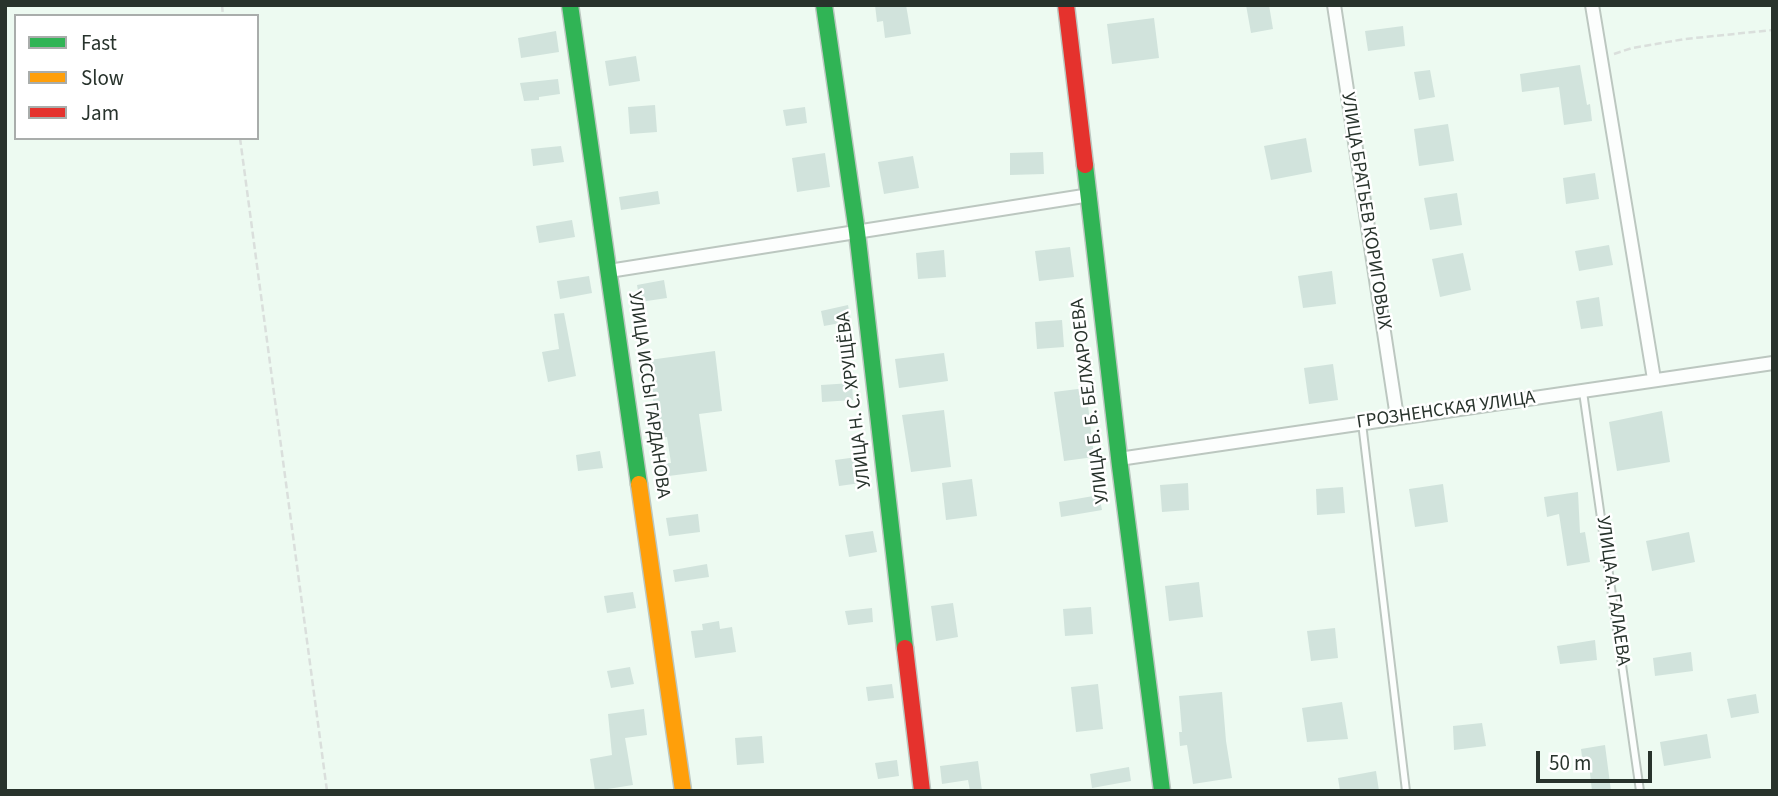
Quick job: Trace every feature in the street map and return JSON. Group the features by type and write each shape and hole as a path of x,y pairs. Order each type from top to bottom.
{"street":[{"name":"УЛИЦА ИССЫ ГАРДАНОВА","path":"570,5 683,791"},
{"name":"УЛИЦА Н. С. ХРУЩЁВА","path":"824,5 857,232 922,791"},
{"name":"УЛИЦА Б. Б. БЕЛХАРОЕВА","path":"1066,5 1119,459 1162,791"},
{"name":"УЛИЦА БРАТЬЕВ КОРИГОВЫХ","path":"1334,5 1397,417"},
{"path":"1592,5 1654,379"},
{"path":"609,271 1090,195"},
{"name":"ГРОЗНЕНСКАЯ УЛИЦА","path":"1119,459 1773,363"}],"lane":[{"name":"УЛИЦА А. ГАЛАЕВА","path":"1583,392 1640,791"},
{"path":"1362,423 1406,791"}],"path":[{"path":"1601,58 1632,48 1685,39 1773,30"},
{"path":"240,140 327,791"}],"building":[{"path":"875,5 906,5 911,34 885,38 883,21 877,22"},
{"path":"1246,5 1269,5 1273,29 1251,33"},
{"path":"1154,18 1159,58 1112,64 1107,24"},
{"path":"1403,26 1405,46 1368,51 1365,31"},
{"path":"556,31 559,52 521,58 518,38"},
{"path":"636,56 640,81 609,86 605,61"},
{"path":"1580,65 1592,121 1564,125 1559,87 1522,92 1520,74"},
{"path":"1430,70 1435,97 1419,100 1414,72"},
{"path":"558,79 560,94 524,101 520,83"},
{"path":"655,105 657,132 630,134 628,107"},
{"path":"805,107 807,123 786,126 783,110"},
{"path":"1448,124 1454,161 1419,166 1414,129"},
{"path":"1306,138 1312,172 1271,180 1264,146"},
{"path":"561,146 564,162 533,166 531,149"},
{"path":"1043,152 1044,174 1010,175 1010,153"},
{"path":"825,153 830,187 797,192 792,158"},
{"path":"913,156 919,188 884,194 878,162"},
{"path":"1595,173 1599,199 1566,204 1563,178"},
{"path":"658,191 660,204 621,210 619,197"},
{"path":"1457,193 1462,225 1430,230 1424,198"},
{"path":"572,220 575,237 539,243 536,226"},
{"path":"1609,245 1613,265 1579,271 1575,251"},
{"path":"1070,247 1074,277 1039,281 1035,251"},
{"path":"944,250 946,277 918,279 916,253"},
{"path":"1463,253 1471,290 1440,297 1432,259"},
{"path":"1332,271 1336,304 1303,308 1298,276"},
{"path":"589,276 592,293 560,299 557,281"},
{"path":"664,280 667,298 640,302 637,285"},
{"path":"1599,297 1603,326 1581,329 1576,301"},
{"path":"848,305 851,321 824,326 821,311"},
{"path":"564,313 576,376 548,382 542,352 559,349 554,314"},
{"path":"1062,320 1064,347 1037,349 1035,322"},
{"path":"715,351 722,411 699,414 707,471 661,477 659,464 671,463 667,437 657,438 649,360"},
{"path":"944,353 948,381 899,388 895,359"},
{"path":"1333,364 1338,400 1309,404 1304,368"},
{"path":"852,383 853,400 822,402 821,385"},
{"path":"1086,388 1094,457 1064,461 1054,392"},
{"path":"944,410 951,467 911,472 902,415"},
{"path":"1662,411 1670,462 1617,471 1609,422"},
{"path":"600,451 603,468 578,471 576,455"},
{"path":"865,456 868,482 839,486 835,460"},
{"path":"972,479 977,516 946,520 942,483"},
{"path":"1188,483 1189,510 1162,512 1160,485"},
{"path":"1443,484 1448,522 1415,527 1409,489"},
{"path":"1343,487 1345,513 1317,515 1316,489"},
{"path":"1578,492 1580,533 1585,532 1590,562 1567,566 1559,514 1547,517 1544,497"},
{"path":"1099,495 1102,510 1061,517 1059,502"},
{"path":"698,514 700,532 669,536 666,518"},
{"path":"873,531 877,552 849,557 845,535"},
{"path":"1689,532 1695,562 1652,571 1646,541"},
{"path":"707,564 709,577 675,582 673,570"},
{"path":"1199,582 1203,617 1169,621 1165,586"},
{"path":"633,592 636,608 607,613 604,596"},
{"path":"953,603 958,637 936,641 931,606"},
{"path":"1091,607 1093,634 1065,636 1063,609"},
{"path":"872,608 873,622 848,625 845,611"},
{"path":"719,621 720,629 732,627 736,652 695,658 691,631 703,630 702,624"},
{"path":"1335,628 1338,658 1311,661 1307,631"},
{"path":"1595,640 1597,660 1560,664 1557,646"},
{"path":"1691,652 1693,671 1655,676 1653,658"},
{"path":"630,667 634,684 611,688 607,671"},
{"path":"892,684 894,698 868,701 866,687"},
{"path":"1098,684 1103,729 1076,732 1071,687"},
{"path":"1222,692 1232,778 1193,784 1187,745 1180,746 1179,732 1182,732 1179,696"},
{"path":"1756,694 1759,713 1731,718 1727,699"},
{"path":"1342,702 1348,739 1307,742 1302,708"},
{"path":"644,709 647,735 625,738 633,785 595,791 590,759 612,755 608,714"},
{"path":"1482,723 1486,746 1454,750 1453,726"},
{"path":"1707,734 1711,758 1664,766 1660,742"},
{"path":"762,736 764,763 737,765 735,738"},
{"path":"1605,745 1611,791 1592,791 1589,765 1583,765 1581,749"},
{"path":"897,760 899,776 878,779 875,763"},
{"path":"978,761 982,791 970,791 968,780 942,784 940,766"},
{"path":"1129,767 1131,781 1092,788 1090,774"},
{"path":"1376,771 1379,791 1340,791 1338,778"}],"traffic: fast":[{"path":"570,5 639,484"},
{"path":"824,5 857,232 905,648"},
{"path":"1085,165 1162,791"}],"traffic: slow":[{"path":"639,484 683,791"}],"traffic: jam":[{"path":"1066,5 1085,165"},
{"path":"905,648 922,791"}]}
